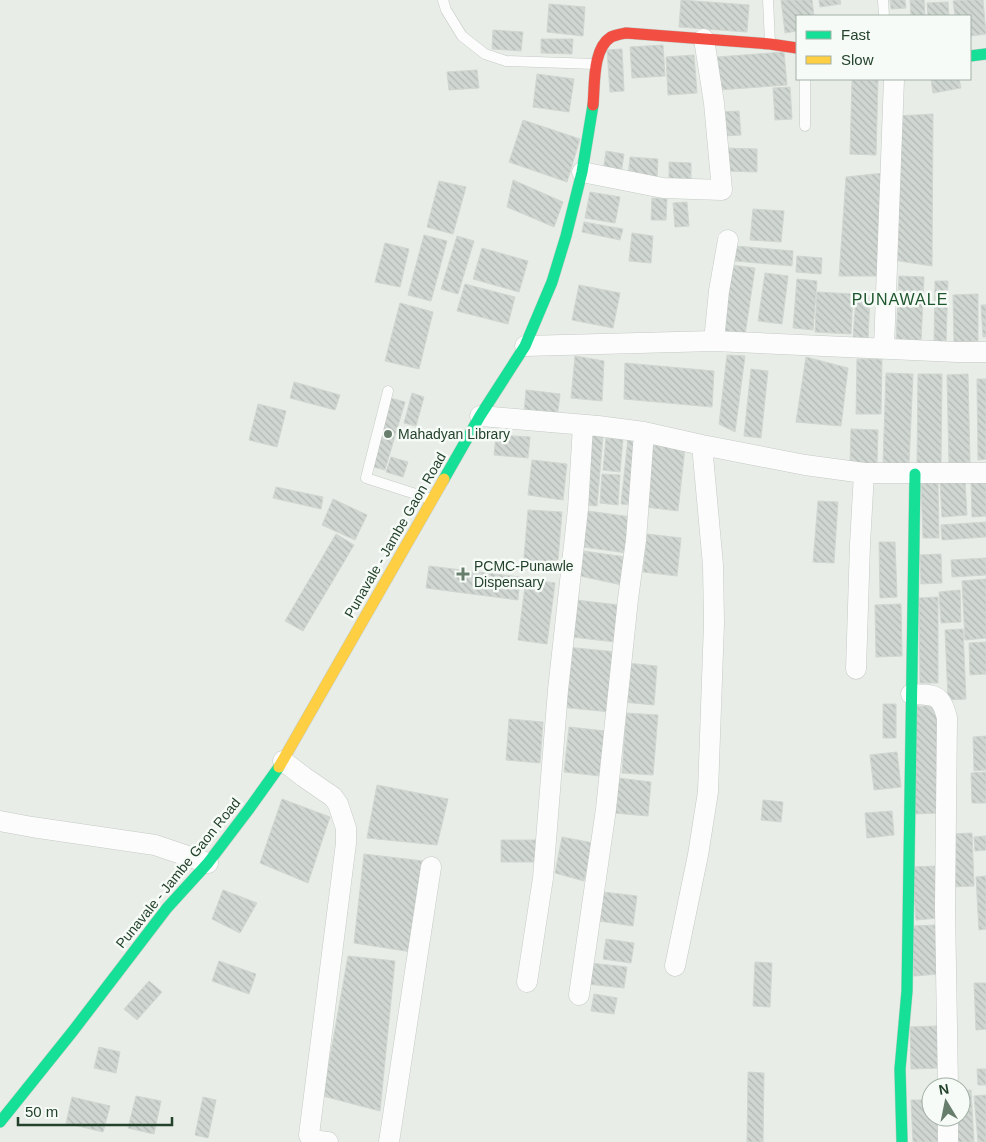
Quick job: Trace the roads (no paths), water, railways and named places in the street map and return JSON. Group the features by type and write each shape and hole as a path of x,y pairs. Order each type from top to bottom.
{"street":[{"name":"Punavale - Jambe Gaon Road","path":"0,1122 168,908 208,864 283,761 480,416 525,346 552,282 566,236 582,172 593,112 596,64 602,46 611,37 626,33 770,44 796,48"},
{"path":"582,172 663,188 722,190 714,103 704,39"},
{"path":"971,56 986,54"},
{"path":"884,348 894,80"},
{"path":"714,341 728,240"},
{"path":"525,346 714,341 986,352"},
{"path":"480,416 644,432 805,465 864,473 986,472"},
{"path":"527,982 542,878 558,690 578,509 583,425"},
{"path":"579,995 606,809 628,598 636,540 644,432"},
{"path":"675,966 698,855 708,792 714,613 713,565 702,445"},
{"path":"856,669 864,473"},
{"path":"902,1142 900,1069 907,991 915,474"},
{"path":"911,694 932,695 938,698 944,707 947,718 945,908 948,1077"},
{"path":"283,761 333,797 343,815 346,828 346,843 309,1135 314,1140 328,1142"},
{"path":"0,821 155,845 208,864"},
{"path":"389,1142 430,867"},
{"path":"948,1127 948,1142"}],"lane":[{"path":"443,0 446,10 462,36 486,54 506,61 596,64"},
{"path":"768,0 770,44"},
{"path":"883,0 884,15"},
{"path":"805,80 805,126"},
{"path":"388,391 366,478 432,500"}],"place":[{"name":"Mahadyan Library","path":"388,434"},
{"name":"PCMC-Punawle Dispensary","path":"463,574"}],"district":[{"name":"PUNAWALE","path":"900,299"}]}
